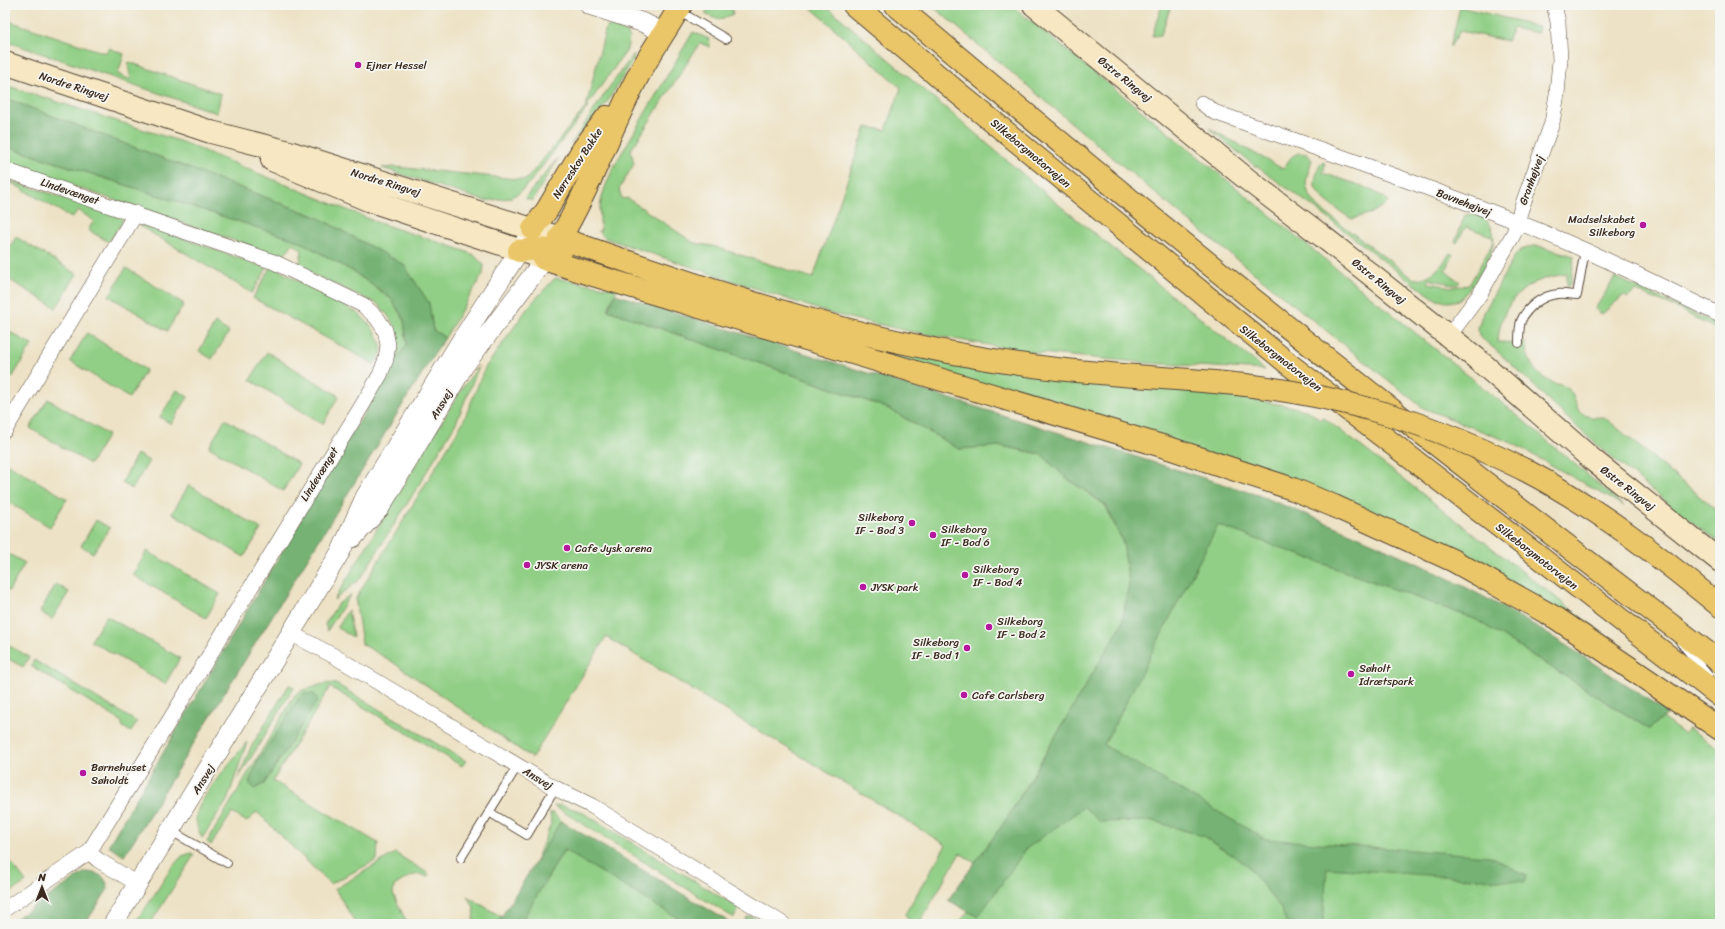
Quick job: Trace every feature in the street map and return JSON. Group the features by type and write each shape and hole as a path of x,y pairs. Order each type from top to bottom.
{"main road":[{"name":"Silkeborgmotorvejen","path":"854,5 1290,365 1720,696"},
{"path":"896,5 1066,148 1215,270 1355,381 1720,662"},
{"name":"Østre Ringvej","path":"1034,5 1248,180 1322,236 1476,358 1594,461 1720,561"},
{"name":"Nørreskov Bakke","path":"552,248 572,218 600,154 638,77 680,8"},
{"name":"Nordre Ringvej","path":"5,63 211,132 296,154 526,240"},
{"name":"Nørreskov Bakke","path":"526,240 547,210 583,149 638,77"},
{"name":"Nordre Ringvej","path":"211,132 368,200 526,240"},
{"path":"526,240 674,286 885,339 949,352 1034,366 1253,386 1313,395 1369,408 1462,441 1556,486 1616,524 1720,606"},
{"path":"552,248 599,277 1233,468 1334,506 1452,560 1549,614 1720,729"}],"street":[{"path":"589,5 615,9 664,33"},
{"name":"Granhøjvej","path":"1448,337 1480,294 1514,233 1552,124 1557,94 1560,60 1558,22 1554,5"},
{"name":"Bavnehøjvej","path":"1202,103 1214,112 1414,182 1517,222 1626,268 1720,315"},
{"name":"Lindevænget","path":"5,170 136,213 274,262 363,305 377,318 385,330 388,345 386,359 380,375 89,852"},
{"path":"5,430 136,213"},
{"name":"Ansvej","path":"113,924 342,551 365,497 462,339 526,240"},
{"name":"Ansvej","path":"342,551 380,508 464,366 552,248"},
{"name":"Ansvej","path":"292,634 340,660 555,788 592,806 783,924"},
{"path":"5,909 89,852 138,884"}],"lane":[{"path":"680,8 726,40"},
{"path":"1519,343 1521,321 1526,312 1534,305 1545,297 1558,294 1577,296 1585,250"},
{"path":"1656,614 1720,690"},
{"path":"1639,635 1720,671"},
{"path":"461,858 518,765"},
{"path":"489,812 527,835 555,788"},
{"path":"171,831 227,863"}],"green space":[{"path":"635,5 657,5 653,11 649,13 638,9"},
{"path":"711,5 731,5 733,14 719,19 713,18 705,14"},
{"path":"808,5 825,5 1059,205 1265,370 1148,363 1028,352 908,331 832,314 605,238 598,231 601,230 600,205 613,168 693,32 709,39 710,47 700,43 631,150 634,164 619,189 622,199 627,198 694,243 712,246 813,278 866,127 886,130 901,88"},
{"path":"931,5 1011,5 1518,416 1624,506 1512,443 1423,408 1179,213"},
{"path":"1162,5 1171,5 1161,35 1152,36"},
{"path":"1537,5 1535,7 1520,9 1495,6"},
{"path":"1460,7 1522,22 1539,28 1538,33 1513,28 1507,41 1460,31 1450,47"},
{"path":"9,21 105,53 109,48 124,54 118,74 131,80 128,65 129,62 221,94 217,113 5,41 5,32"},
{"path":"614,26 628,33 629,38 627,50 586,107 606,27"},
{"path":"634,54 633,60 606,104 571,144 608,89"},
{"path":"5,85 182,142 379,223 459,249 474,255 484,265 483,274 445,338 433,330 429,303 404,265 317,217 5,98"},
{"path":"5,98 317,217 404,265 429,303 433,330 445,338 124,856 108,846 396,359 407,345 404,320 391,298 354,272 299,241 5,146"},
{"path":"586,107 588,107 530,182 519,193 509,198 485,201 382,168 395,167 526,180"},
{"path":"1209,128 1283,169 1292,156 1302,153 1307,154 1312,160 1307,175 1306,186 1319,208 1414,279 1426,277 1435,271 1450,253 1453,255 1446,270 1460,282 1457,285 1428,279 1429,283 1452,287 1469,285 1493,242 1491,252 1486,263 1473,284 1460,300 1448,302 1437,300 1312,206 1246,159"},
{"path":"5,146 299,241 354,272 391,299 404,320 407,345 396,359 398,350 397,336 392,323 384,310 378,304 299,268 302,250 293,243 282,258 245,244 5,163"},
{"path":"559,157 532,201 525,198"},
{"path":"1324,162 1325,165 1323,173 1367,188 1389,202 1372,213 1352,219 1330,204 1320,195 1315,186 1316,175 1320,164"},
{"path":"5,179 117,215 122,218 122,222 109,242 88,230 94,221 78,210 72,218"},
{"path":"1472,214 1480,216 1488,222 1493,231 1494,240 1491,236 1467,227 1463,231 1457,243 1455,242 1465,215"},
{"path":"145,225 267,268 252,293 140,226"},
{"path":"16,237 77,274 56,308 5,277 5,254"},
{"path":"1533,246 1539,246 1574,256 1571,283 1567,287 1567,274 1553,276 1528,286 1518,294 1504,315 1500,327 1498,342 1525,343 1528,356 1536,371 1545,379 1563,386 1570,392 1580,412 1584,415 1592,417 1604,417 1717,511 1720,509 1720,544 1641,482 1595,443 1509,362 1479,336 1478,328 1481,318 1515,255 1521,250"},
{"path":"271,266 363,317 371,326 380,342 381,353 374,364 253,298"},
{"path":"126,268 184,304 167,331 109,296"},
{"path":"1615,277 1720,326 1720,331 1676,308 1636,291 1627,298 1624,295 1602,314 1595,309"},
{"path":"555,278 617,289 608,310 887,408 959,449 1001,446 1041,454 1065,477 1105,505 1123,542 1129,583 1122,624 1008,817 975,863 960,853 919,924 912,924 905,914 946,845 606,637 532,758 391,661 362,644 356,598 463,422 485,368 529,306"},
{"path":"615,294 1258,495 1389,550 1440,574 1491,601 1568,647 1668,713 1649,729 1475,619 1218,525 1104,745 1265,839 1490,856 1527,876 1525,882 1327,868 1323,924 1287,924 1280,907 1247,865 1203,836 1153,821 1100,822 1084,807 1026,849 978,917 948,900 1008,817 1122,624 1129,583 1123,542 1106,505 1065,477 1041,454 1001,446 959,449 887,408 608,310"},
{"path":"215,323 229,332 212,359 199,351"},
{"path":"5,329 32,345 12,378 5,375"},
{"path":"818,332 1284,405 1309,411 1320,420 1323,417 1625,651 1496,573 1403,531"},
{"path":"87,333 146,370 129,398 70,361"},
{"path":"267,352 339,396 323,424 250,380"},
{"path":"479,366 456,423 412,496 360,579 334,600 463,387"},
{"path":"177,390 188,397 171,424 160,417"},
{"path":"48,399 108,435 90,464 30,428"},
{"path":"225,419 299,464 283,491 209,447"},
{"path":"137,454 149,461 132,489 122,483"},
{"path":"8,464 67,499 50,527 5,500 5,468"},
{"path":"189,485 261,529 244,557 172,513"},
{"path":"96,520 110,528 93,553 81,546"},
{"name":"Søholt Idrætspark","path":"1218,525 1475,619 1649,729 1662,718 1684,734 1688,728 1720,749 1720,924 958,924 1103,745"},
{"path":"147,551 220,594 206,618 133,575"},
{"path":"5,552 25,563 9,591 5,589"},
{"path":"56,584 69,592 52,619 40,612"},
{"path":"351,594 327,631 325,624 337,605"},
{"path":"348,610 353,637 337,628"},
{"path":"106,616 180,658 165,684 91,641"},
{"path":"5,643 29,657 23,667 5,657"},
{"path":"34,660 137,722 131,732 123,727 121,721 31,666"},
{"path":"327,683 336,684 466,761 462,766 330,687 273,781 378,843 377,860 330,884 257,812 247,822 232,813 211,845 207,842 295,695 303,690"},
{"path":"289,685 294,687 238,779 251,747"},
{"path":"304,693 314,694 318,700 264,784 254,789 249,782 258,761 299,698"},
{"path":"247,742 227,801 202,838 196,817 198,810 209,790"},
{"path":"560,805 580,811 737,907 738,910 734,918 554,806"},
{"path":"550,813 553,813 561,821 535,863 551,824"},
{"path":"561,821 731,924 687,924 564,850 520,924 497,924"},
{"path":"564,850 691,924 520,924"},
{"path":"192,853 194,855 150,924 134,924 172,867 182,856"},
{"path":"395,853 429,874 427,877 421,874 410,876 394,886 393,894 406,921 405,924 356,924 335,889"},
{"path":"5,855 26,882 5,896"},
{"path":"85,872 94,873 101,876 106,881 108,889 85,924 8,924"},
{"path":"467,896 502,917 497,924 473,924 474,907"},
{"path":"752,916 766,924 746,924 744,922 747,917"}],"place":[{"name":"Ejner Hessel","path":"358,65"},
{"name":"Madselskabet Silkeborg","path":"1643,225"},
{"name":"Silkeborg IF - Bod 3","path":"912,523"},
{"name":"Silkeborg IF - Bod 6","path":"933,535"},
{"name":"Cafe Jysk arena","path":"567,548"},
{"name":"JYSK arena","path":"527,565"},
{"name":"Silkeborg IF - Bod 4","path":"965,575"},
{"name":"JYSK park","path":"863,587"},
{"name":"Silkeborg IF - Bod 2","path":"989,627"},
{"name":"Silkeborg IF - Bod 1","path":"967,648"},
{"name":"Søholt Idrætspark","path":"1351,674"},
{"name":"Cafe Carlsberg","path":"964,695"},
{"name":"Børnehuset Søholdt","path":"83,773"}]}
